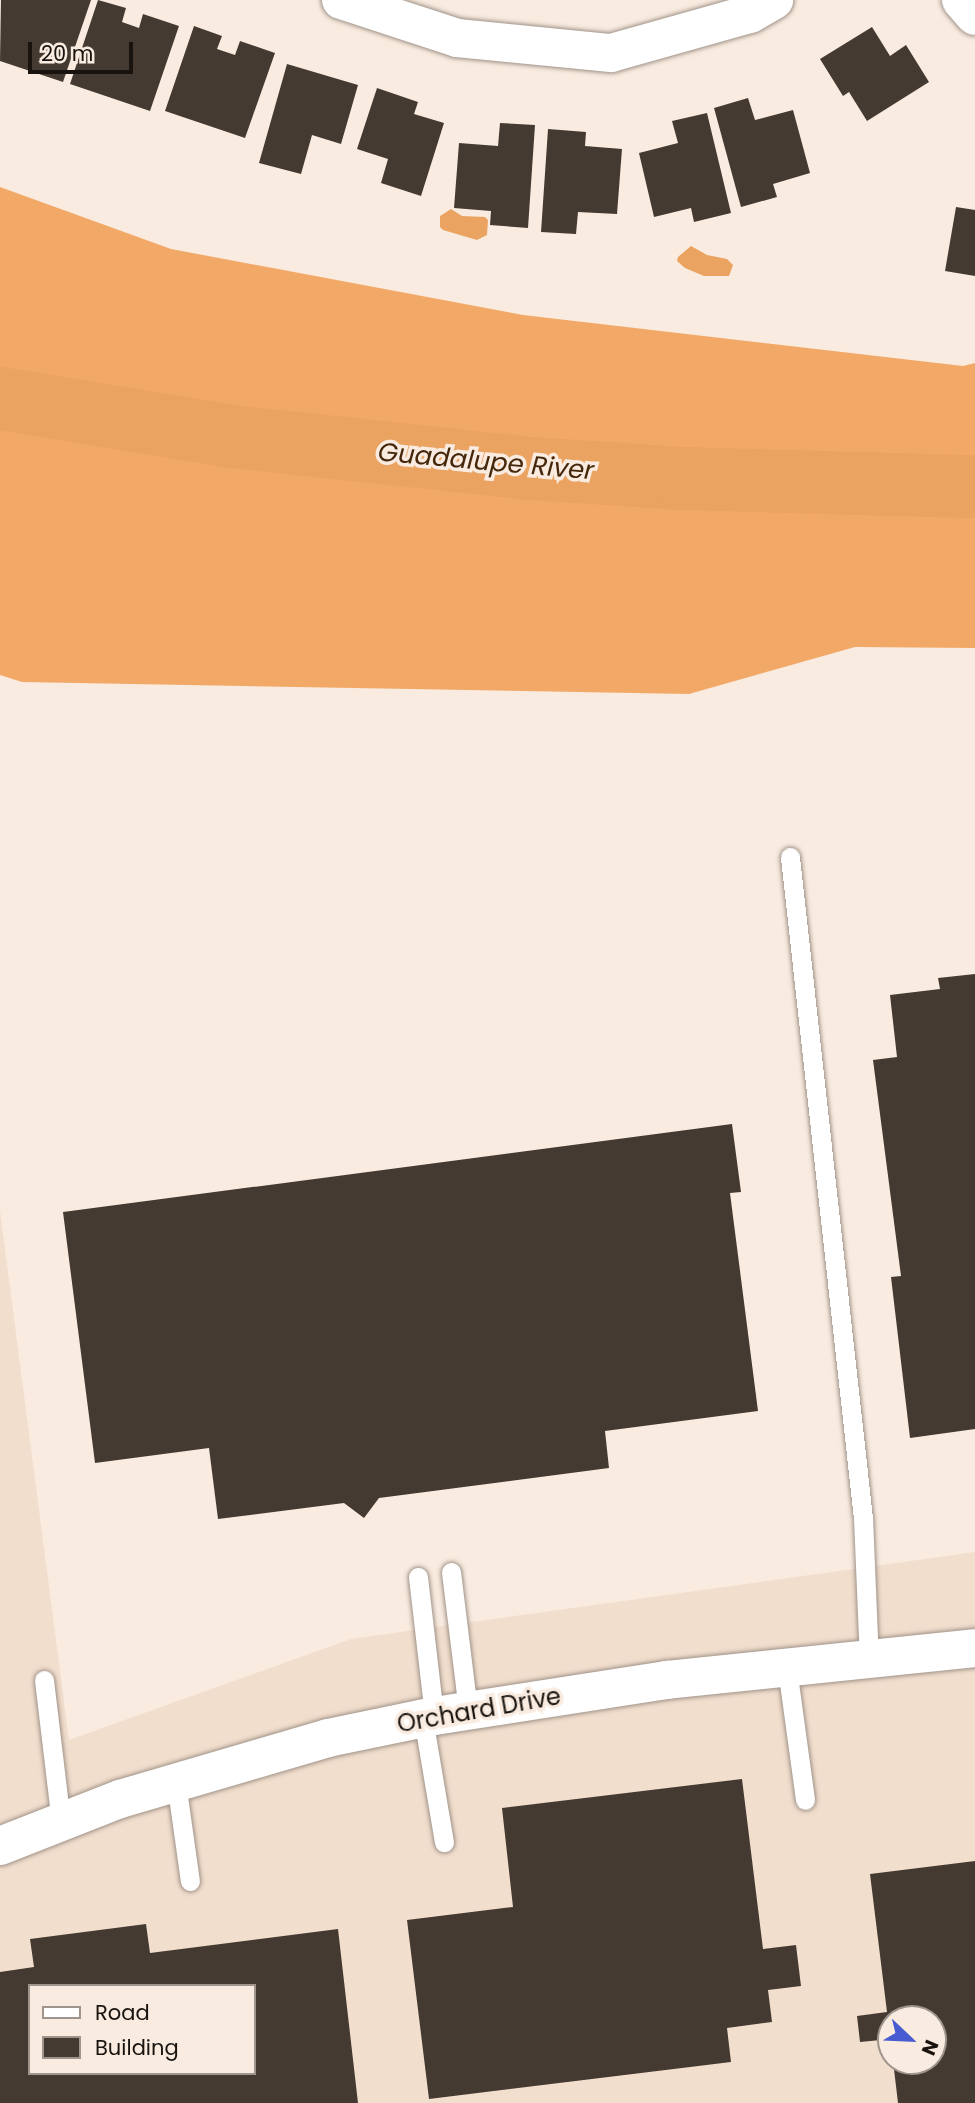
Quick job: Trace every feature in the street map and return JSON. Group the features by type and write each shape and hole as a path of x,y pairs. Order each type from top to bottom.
{"street":[{"path":"341,0 457,38 611,53 750,14 774,0"},
{"path":"961,0 975,16"},
{"name":"Orchard Drive","path":"0,1846 120,1799 328,1738 442,1715 667,1680 975,1648"}],"lane":[{"path":"790,857 862,1511 869,1660"},
{"path":"444,1842 442,1715 451,1572"},
{"path":"418,1577 442,1715"},
{"path":"787,1668 805,1800"},
{"path":"44,1680 61,1822"},
{"path":"176,1783 190,1881"}],"shaded area":[{"path":"0,187 171,249 523,315 963,366 975,363 975,648 855,647 689,694 22,682 0,675"},
{"path":"451,209 462,216 485,217 488,220 487,235 477,240 443,230 440,227 440,216"},
{"path":"691,246 707,255 727,259 733,265 729,276 704,276 685,268 677,261 678,257"},
{"path":"0,1211 69,1740 351,1639 975,1552 975,2103 0,2103"}],"building":[{"path":"1,0 91,0 63,82 0,61"},
{"path":"98,0 126,8 122,22 139,28 143,14 179,26 150,111 70,84"},
{"path":"194,26 222,36 217,49 235,55 240,41 275,53 245,138 165,111"},
{"path":"872,27 890,56 906,45 929,82 867,121 849,92 843,96 820,59"},
{"path":"287,64 358,85 341,144 312,135 301,174 259,163"},
{"path":"377,88 418,102 414,114 444,123 421,196 381,183 388,159 357,149"},
{"path":"748,98 755,120 793,110 810,173 773,184 777,197 741,207 714,108"},
{"path":"707,113 731,213 694,222 691,208 654,217 639,153 678,143 672,121"},
{"path":"500,123 535,125 528,228 490,225 491,211 454,208 459,143 498,146"},
{"path":"548,129 586,132 585,146 622,149 617,214 578,212 576,234 541,232"},
{"path":"956,207 975,210 975,276 945,271"},
{"path":"975,974 975,1429 910,1438 891,1277 901,1276 873,1060 897,1057 890,995 940,989 938,978"},
{"path":"732,1124 741,1192 730,1193 758,1411 605,1431 609,1468 379,1498 364,1518 344,1503 218,1519 209,1448 95,1463 63,1212"},
{"path":"742,1779 763,1949 796,1945 801,1986 768,1990 772,2022 727,2028 731,2062 429,2099 407,1920 513,1907 502,1808"},
{"path":"975,1861 975,2103 898,2103 895,2075 947,2075 947,2005 886,2005 870,1874"},
{"path":"146,1924 150,1953 338,1929 358,2103 0,2103 0,1972 34,1967 30,1939"},
{"path":"877,2013 877,2040 860,2042 857,2016"}],"waterway":[{"name":"Guadalupe River","path":"0,398 231,436 531,468 682,478 975,486"}]}
